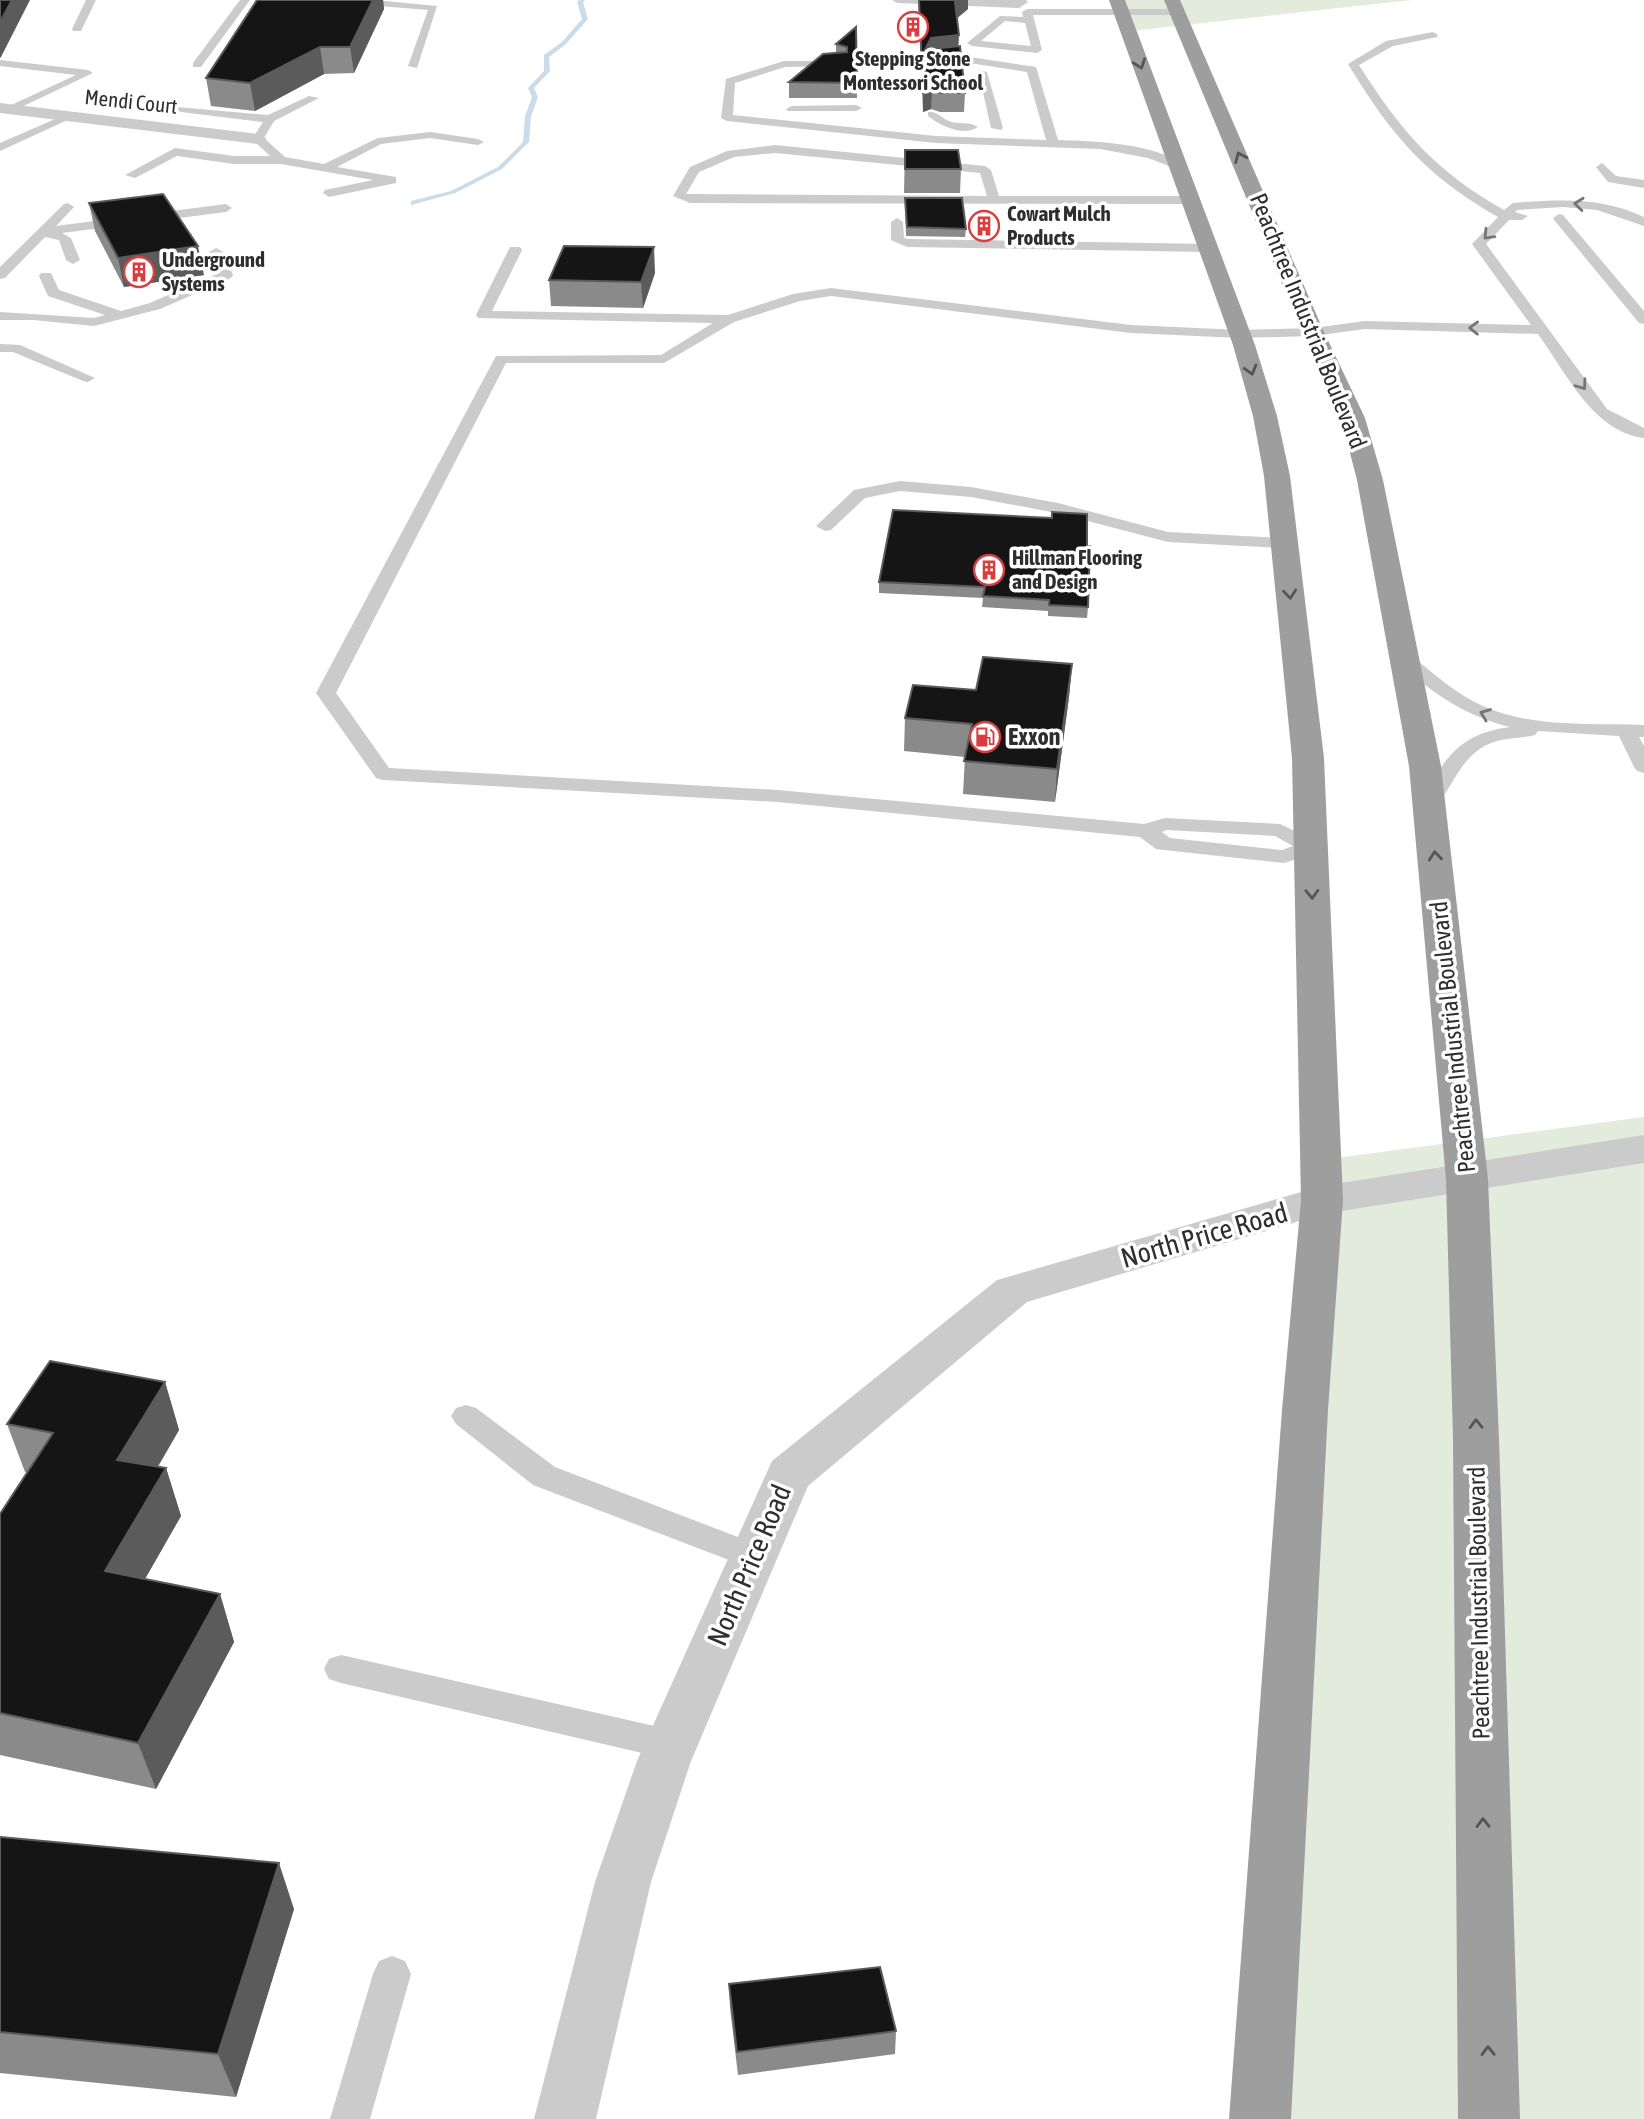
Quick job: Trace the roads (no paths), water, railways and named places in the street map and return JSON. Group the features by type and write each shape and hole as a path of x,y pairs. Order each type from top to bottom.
{"highway":[{"path":"1120,6 1151,132 1183,183 1240,334 1265,416 1277,476 1308,758 1322,1200 1305,1410 1260,2119"},
{"name":"Peachtree Industrial Boulevard","path":"1175,6 1357,431 1370,480 1425,766 1467,1179 1476,1453 1489,2119"}],"street":[{"name":"Mendi Court","path":"8,103 66,118 258,139"},
{"name":"North Price Road","path":"565,2119 623,1882 671,1745 789,1474 1012,1291 1322,1200 1644,1149"}],"lane":[{"path":"77,29 91,0"},
{"path":"197,65 245,0"},
{"path":"342,0 434,8 414,66"},
{"path":"897,0 946,4 1023,2 1033,16 1037,50 972,43 1003,18 1033,16 1120,6 1175,6"},
{"path":"1433,35 1390,43 1353,64 1371,95 1404,137 1452,184 1506,216 1580,218"},
{"path":"950,72 931,72 935,61 962,59 1020,65 1032,69 1053,144"},
{"path":"0,63 88,73 37,97 8,103"},
{"path":"842,64 784,64 730,81 727,118 967,142 1125,148 1156,155 1183,183"},
{"path":"997,128 976,72 1009,72 1035,76"},
{"path":"181,109 270,119 313,98"},
{"path":"792,108 856,108"},
{"path":"823,109 826,128"},
{"path":"932,114 947,125 1010,128"},
{"path":"0,147 66,118"},
{"path":"270,119 258,139 281,160"},
{"path":"1036,128 1049,128"},
{"path":"1084,145 1151,132"},
{"path":"325,168 378,141 430,135 478,142"},
{"path":"994,200 985,170 775,149 731,154 707,162 694,170 679,195 690,199 994,200 1183,183"},
{"path":"131,175 175,152 234,160 281,160 392,180 329,193"},
{"path":"1602,167 1612,179 1644,184"},
{"path":"1644,222 1620,211 1568,203 1513,207 1479,244 1602,412 1635,432 1644,433"},
{"path":"0,275 68,207"},
{"path":"42,232 226,208"},
{"path":"1559,218 1644,320"},
{"path":"897,222 898,240 907,243 1208,248"},
{"path":"42,232 65,238 73,260"},
{"path":"514,250 482,315 729,319"},
{"path":"0,316 33,316 94,322 155,306 226,275 216,252"},
{"path":"46,275 53,293 121,315"},
{"path":"1310,847 1284,857 1164,844 1146,831 778,796 383,774 326,693 501,359 664,359 729,319 798,298 831,292 1131,329 1240,334 1313,332 1365,325 1542,330"},
{"path":"1313,332 1361,343"},
{"path":"1457,343 1552,344"},
{"path":"0,348 15,348 88,378"},
{"path":"825,526 860,494 900,486 971,492 1058,508 1168,537 1284,542"},
{"path":"1405,660 1472,709 1494,718 1576,728 1635,731 1644,767"},
{"path":"1429,804 1461,751 1478,740 1511,732 1576,728"},
{"path":"466,1416 544,1476 753,1556"},
{"path":"341,1669 671,1745"},
{"path":"350,2119 392,1974"}],"waterway":[{"path":"414,203 453,192 500,168 526,142 528,116 535,97 531,88 547,71 546,56 564,43 585,19 580,2 582,0"}],"place":[{"name":"Stepping Stone Montessori School","path":"913,27"},
{"name":"Cowart Mulch Products","path":"984,226"},
{"name":"Underground Systems","path":"139,272"},
{"name":"Hillman Flooring and Design","path":"989,570"},
{"name":"Exxon","path":"985,737"}]}
